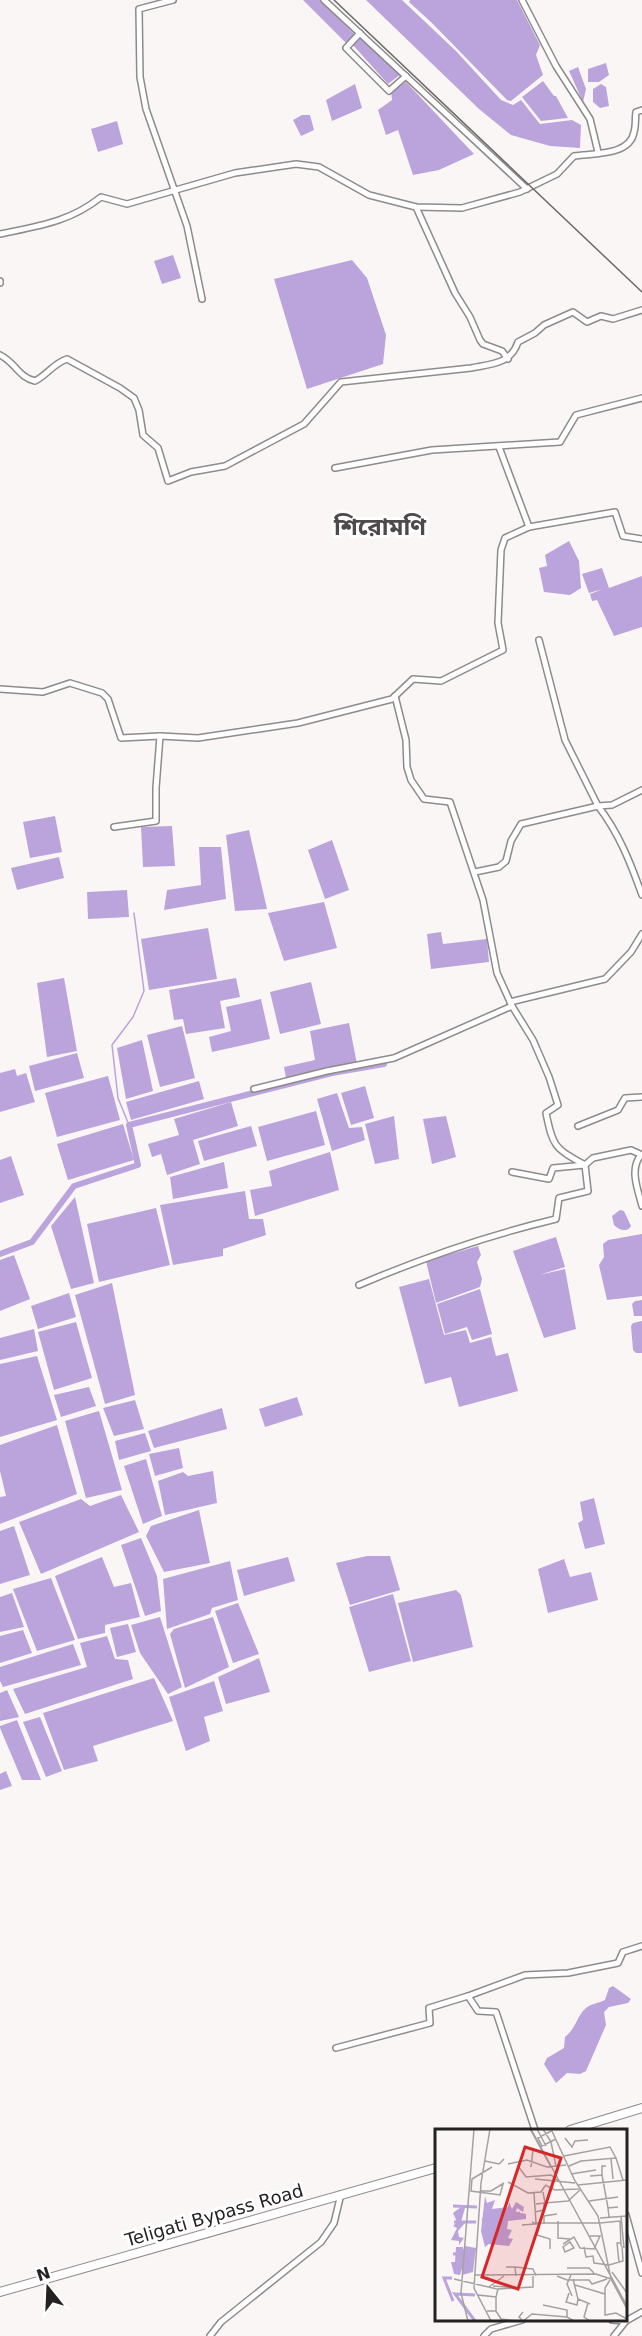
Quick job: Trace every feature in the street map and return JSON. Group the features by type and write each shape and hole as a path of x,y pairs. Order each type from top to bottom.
{"main road":[{"path":"586,2128 642,2108"},
{"name":"Teligati Bypass Road","path":"0,2292 435,2168"}],"street":[{"path":"173,0 139,9 140,77 146,109 187,226 202,299"},
{"path":"324,0 526,189"},
{"path":"522,0 556,66 590,119 598,152"},
{"path":"360,33 346,48 389,92 406,76"},
{"path":"0,234 72,216 86,209 101,197 126,204 235,173 296,164 319,167 369,195 416,207 462,208 493,201 526,189 557,174 574,156 598,152 607,153 628,144 634,134 636,112 642,110"},
{"path":"416,207 441,264 455,293 463,302 480,340 483,344 501,351 508,359"},
{"path":"0,356 10,360 24,379 35,381 47,375 58,362 67,359 134,398 139,410 143,435 158,448 168,481 191,472 225,466 304,424 341,382 471,368 508,359 515,353 518,342 544,325 573,312 587,322 601,316 613,319 642,310"},
{"path":"335,468 432,450 560,442 576,415 642,398"},
{"path":"499,447 529,527"},
{"path":"0,689 43,692 70,683 102,693 108,699 121,738 160,736 198,738 298,723 322,715 392,699 413,679 441,681 503,650 498,623 501,550 505,538 529,527 615,512 623,536 642,539"},
{"path":"539,640 564,740 598,806 611,823 631,864 642,895"},
{"path":"395,696 406,740 407,767 411,780 424,799 450,802 483,900 497,973 511,1004 533,1040 549,1077 558,1105 546,1113 550,1133 558,1150 585,1165"},
{"path":"114,827 156,821 160,736"},
{"path":"475,872 499,867 506,861 511,841 521,824 598,806 612,805 642,790"},
{"path":"254,1089 394,1058 511,1004 605,979 632,952 642,934"},
{"path":"578,1126 618,1110 624,1098 642,1097"},
{"path":"512,1172 549,1179 553,1168 585,1165 593,1158 631,1150 641,1155 634,1169 642,1206"},
{"path":"359,1285 395,1269 505,1231 556,1219 559,1198 588,1191 585,1165"},
{"path":"336,2048 430,2023 429,2008 525,1975 568,1973 618,1963 623,1952 642,1946"},
{"path":"468,1996 478,2011 496,2012 535,2129"},
{"path":"210,2336 221,2322 321,2242 334,2223 341,2194"},
{"path":"627,2219 642,2273"},
{"path":"627,2320 642,2312"},
{"path":"484,2336 491,2329 516,2321"},
{"path":"614,2336 626,2321"}],"shaded area":[{"path":"303,0 321,0 355,35 346,43"},
{"path":"366,0 402,0 456,51 501,100 513,105 521,100 540,124 572,120 581,125 580,148 550,146 511,135 479,109"},
{"path":"410,0 517,0 540,45 536,55 543,75 511,101 507,100 409,2"},
{"path":"361,36 401,74 388,84 352,44"},
{"path":"606,63 609,75 599,82 588,82 588,69"},
{"path":"578,67 586,89 583,102 569,71"},
{"path":"543,81 556,96 568,118 541,121 522,97"},
{"path":"406,82 474,154 439,170 413,175 398,130 386,135 378,110 392,100 391,91"},
{"path":"355,84 362,108 332,121 326,100"},
{"path":"601,84 606,87 609,106 600,108 593,102 593,89"},
{"path":"302,115 310,115 314,130 301,136 293,120"},
{"path":"117,121 123,144 98,152 91,129"},
{"path":"173,255 181,278 162,284 154,261"},
{"path":"352,260 367,278 386,335 383,364 307,389 274,279"},
{"path":"569,541 579,561 581,588 570,595 544,592 539,568 547,566 545,555"},
{"path":"602,568 609,588 642,576 642,627 614,636 597,600 592,601 590,594 603,589 589,593 582,574"},
{"path":"55,816 62,852 30,858 23,822"},
{"path":"172,826 175,866 143,867 141,827"},
{"path":"249,830 267,909 235,911 226,835"},
{"path":"332,840 349,890 325,899 308,850"},
{"path":"199,847 221,847 226,899 164,910 167,890 201,885"},
{"path":"59,857 64,878 17,890 11,868"},
{"path":"127,890 129,917 88,919 87,892"},
{"path":"324,902 337,948 284,961 268,913"},
{"path":"208,928 217,979 149,990 141,939"},
{"path":"441,932 443,944 487,939 489,962 431,969 427,934"},
{"path":"64,978 77,1051 47,1057 37,983"},
{"path":"236,978 240,997 220,1001 225,1028 186,1034 183,1019 174,1020 169,990"},
{"path":"311,982 321,1024 280,1034 270,992"},
{"path":"261,999 270,1039 212,1052 209,1037 231,1031 226,1007"},
{"path":"349,1023 357,1064 286,1078 284,1067 315,1060 310,1031"},
{"path":"182,1026 195,1078 160,1087 147,1035"},
{"path":"142,1040 153,1091 126,1099 117,1048"},
{"path":"77,1053 84,1078 35,1091 29,1066"},
{"path":"15,1069 17,1076 26,1073 35,1102 0,1112 0,1073"},
{"path":"108,1076 120,1120 57,1137 45,1093"},
{"path":"199,1081 204,1099 131,1120 126,1102"},
{"path":"365,1086 374,1118 351,1125 341,1093"},
{"path":"337,1093 349,1128 362,1127 365,1140 332,1151 317,1099"},
{"path":"231,1102 238,1126 193,1140 200,1164 167,1175 161,1154 152,1157 148,1144 179,1135 174,1119"},
{"path":"316,1111 325,1145 267,1161 258,1127"},
{"path":"394,1116 399,1159 375,1164 365,1124"},
{"path":"446,1116 456,1157 432,1164 423,1119"},
{"path":"123,1124 134,1160 68,1180 57,1144"},
{"path":"251,1126 257,1146 204,1161 198,1141"},
{"path":"330,1152 339,1190 255,1216 250,1190 272,1186 269,1171"},
{"path":"11,1156 24,1195 0,1203 0,1160"},
{"path":"224,1162 228,1188 173,1199 170,1177"},
{"path":"245,1191 249,1219 263,1219 266,1235 223,1249 223,1256 173,1265 160,1205"},
{"path":"75,1197 94,1283 71,1289 51,1226"},
{"path":"156,1208 170,1265 99,1282 87,1224"},
{"path":"620,1210 624,1211 631,1226 627,1230 614,1225 612,1216"},
{"path":"642,1234 642,1296 607,1300 599,1265 604,1257 603,1244 608,1240"},
{"path":"556,1237 565,1267 539,1275 565,1269 576,1329 544,1338 513,1251"},
{"path":"478,1246 481,1255 477,1262 482,1279 480,1287 436,1303 426,1261"},
{"path":"14,1255 30,1299 0,1311 0,1260"},
{"path":"429,1279 444,1335 466,1330 470,1343 491,1337 496,1356 508,1353 518,1391 459,1407 451,1377 425,1384 399,1287"},
{"path":"112,1283 135,1395 105,1404 75,1295"},
{"path":"480,1289 492,1334 472,1340 467,1327 445,1334 437,1304"},
{"path":"69,1293 76,1317 38,1329 31,1306"},
{"path":"642,1300 642,1316 634,1316 632,1304"},
{"path":"642,1321 642,1353 636,1353 633,1350 631,1326 633,1323"},
{"path":"76,1322 92,1378 54,1390 38,1332"},
{"path":"34,1329 38,1351 0,1360 0,1338"},
{"path":"37,1356 57,1420 0,1437 0,1364"},
{"path":"89,1387 96,1406 61,1417 54,1395"},
{"path":"297,1397 303,1415 265,1427 259,1409"},
{"path":"135,1400 144,1429 114,1436 103,1408"},
{"path":"222,1408 227,1429 154,1448 148,1431"},
{"path":"99,1411 122,1490 86,1498 65,1421"},
{"path":"57,1425 77,1494 0,1524 0,1497 6,1496 0,1471 0,1445"},
{"path":"145,1433 151,1451 119,1460 115,1441"},
{"path":"179,1448 183,1468 155,1476 149,1454"},
{"path":"146,1459 162,1516 143,1524 124,1466"},
{"path":"213,1471 217,1503 165,1515 158,1481 183,1472 188,1476"},
{"path":"121,1495 139,1532 41,1574 19,1522 81,1499 90,1506"},
{"path":"594,1498 605,1544 585,1549 578,1523 583,1520 580,1502"},
{"path":"199,1510 210,1563 164,1572 146,1536 151,1526"},
{"path":"14,1526 30,1575 0,1584 0,1531"},
{"path":"141,1538 157,1576 161,1611 145,1616 121,1545"},
{"path":"367,1556 390,1556 400,1590 350,1605 336,1563"},
{"path":"102,1557 114,1587 131,1583 140,1617 105,1625 105,1633 78,1639 55,1576"},
{"path":"288,1557 295,1581 244,1596 237,1570"},
{"path":"564,1559 570,1577 591,1572 598,1600 548,1613 538,1569"},
{"path":"230,1561 238,1600 212,1608 210,1614 167,1629 163,1579"},
{"path":"51,1578 75,1640 37,1651 13,1589"},
{"path":"456,1590 461,1595 473,1647 413,1662 398,1603"},
{"path":"12,1593 24,1627 0,1632 0,1597"},
{"path":"393,1594 411,1661 369,1672 349,1607"},
{"path":"238,1603 259,1654 233,1663 215,1611"},
{"path":"160,1617 182,1687 168,1694 140,1653 131,1625"},
{"path":"213,1617 229,1667 185,1688 170,1634 174,1629"},
{"path":"128,1624 136,1652 117,1657 110,1628"},
{"path":"23,1630 32,1653 0,1663 0,1636"},
{"path":"107,1636 115,1659 128,1660 133,1679 25,1714 13,1689 87,1667 80,1643"},
{"path":"73,1644 81,1665 3,1687 0,1681 0,1667"},
{"path":"259,1658 270,1692 226,1704 218,1677"},
{"path":"154,1678 173,1721 93,1746 98,1761 64,1770 43,1713"},
{"path":"214,1681 223,1711 204,1717 210,1741 186,1751 169,1697"},
{"path":"7,1690 19,1717 0,1721 0,1693"},
{"path":"40,1717 62,1771 46,1777 23,1722"},
{"path":"17,1720 41,1780 22,1780 0,1728 0,1726"},
{"path":"6,1771 12,1786 0,1790 0,1774"},
{"path":"613,1986 631,1999 628,2003 609,2007 604,2012 606,2025 586,2071 580,2074 567,2073 556,2083 544,2064 547,2058 564,2048 565,2037 583,2011 590,2005 605,2000 609,1988"}],"waterway":[{"path":"129,1125 118,1098 112,1045 133,1017 144,991 134,913"},
{"path":"0,1254 32,1242 74,1186 138,1165 129,1125 332,1073 384,1064"}],"railway":[{"path":"334,0 642,292"}],"district":[{"name":"শিরোমণি","path":"380,527"}]}
